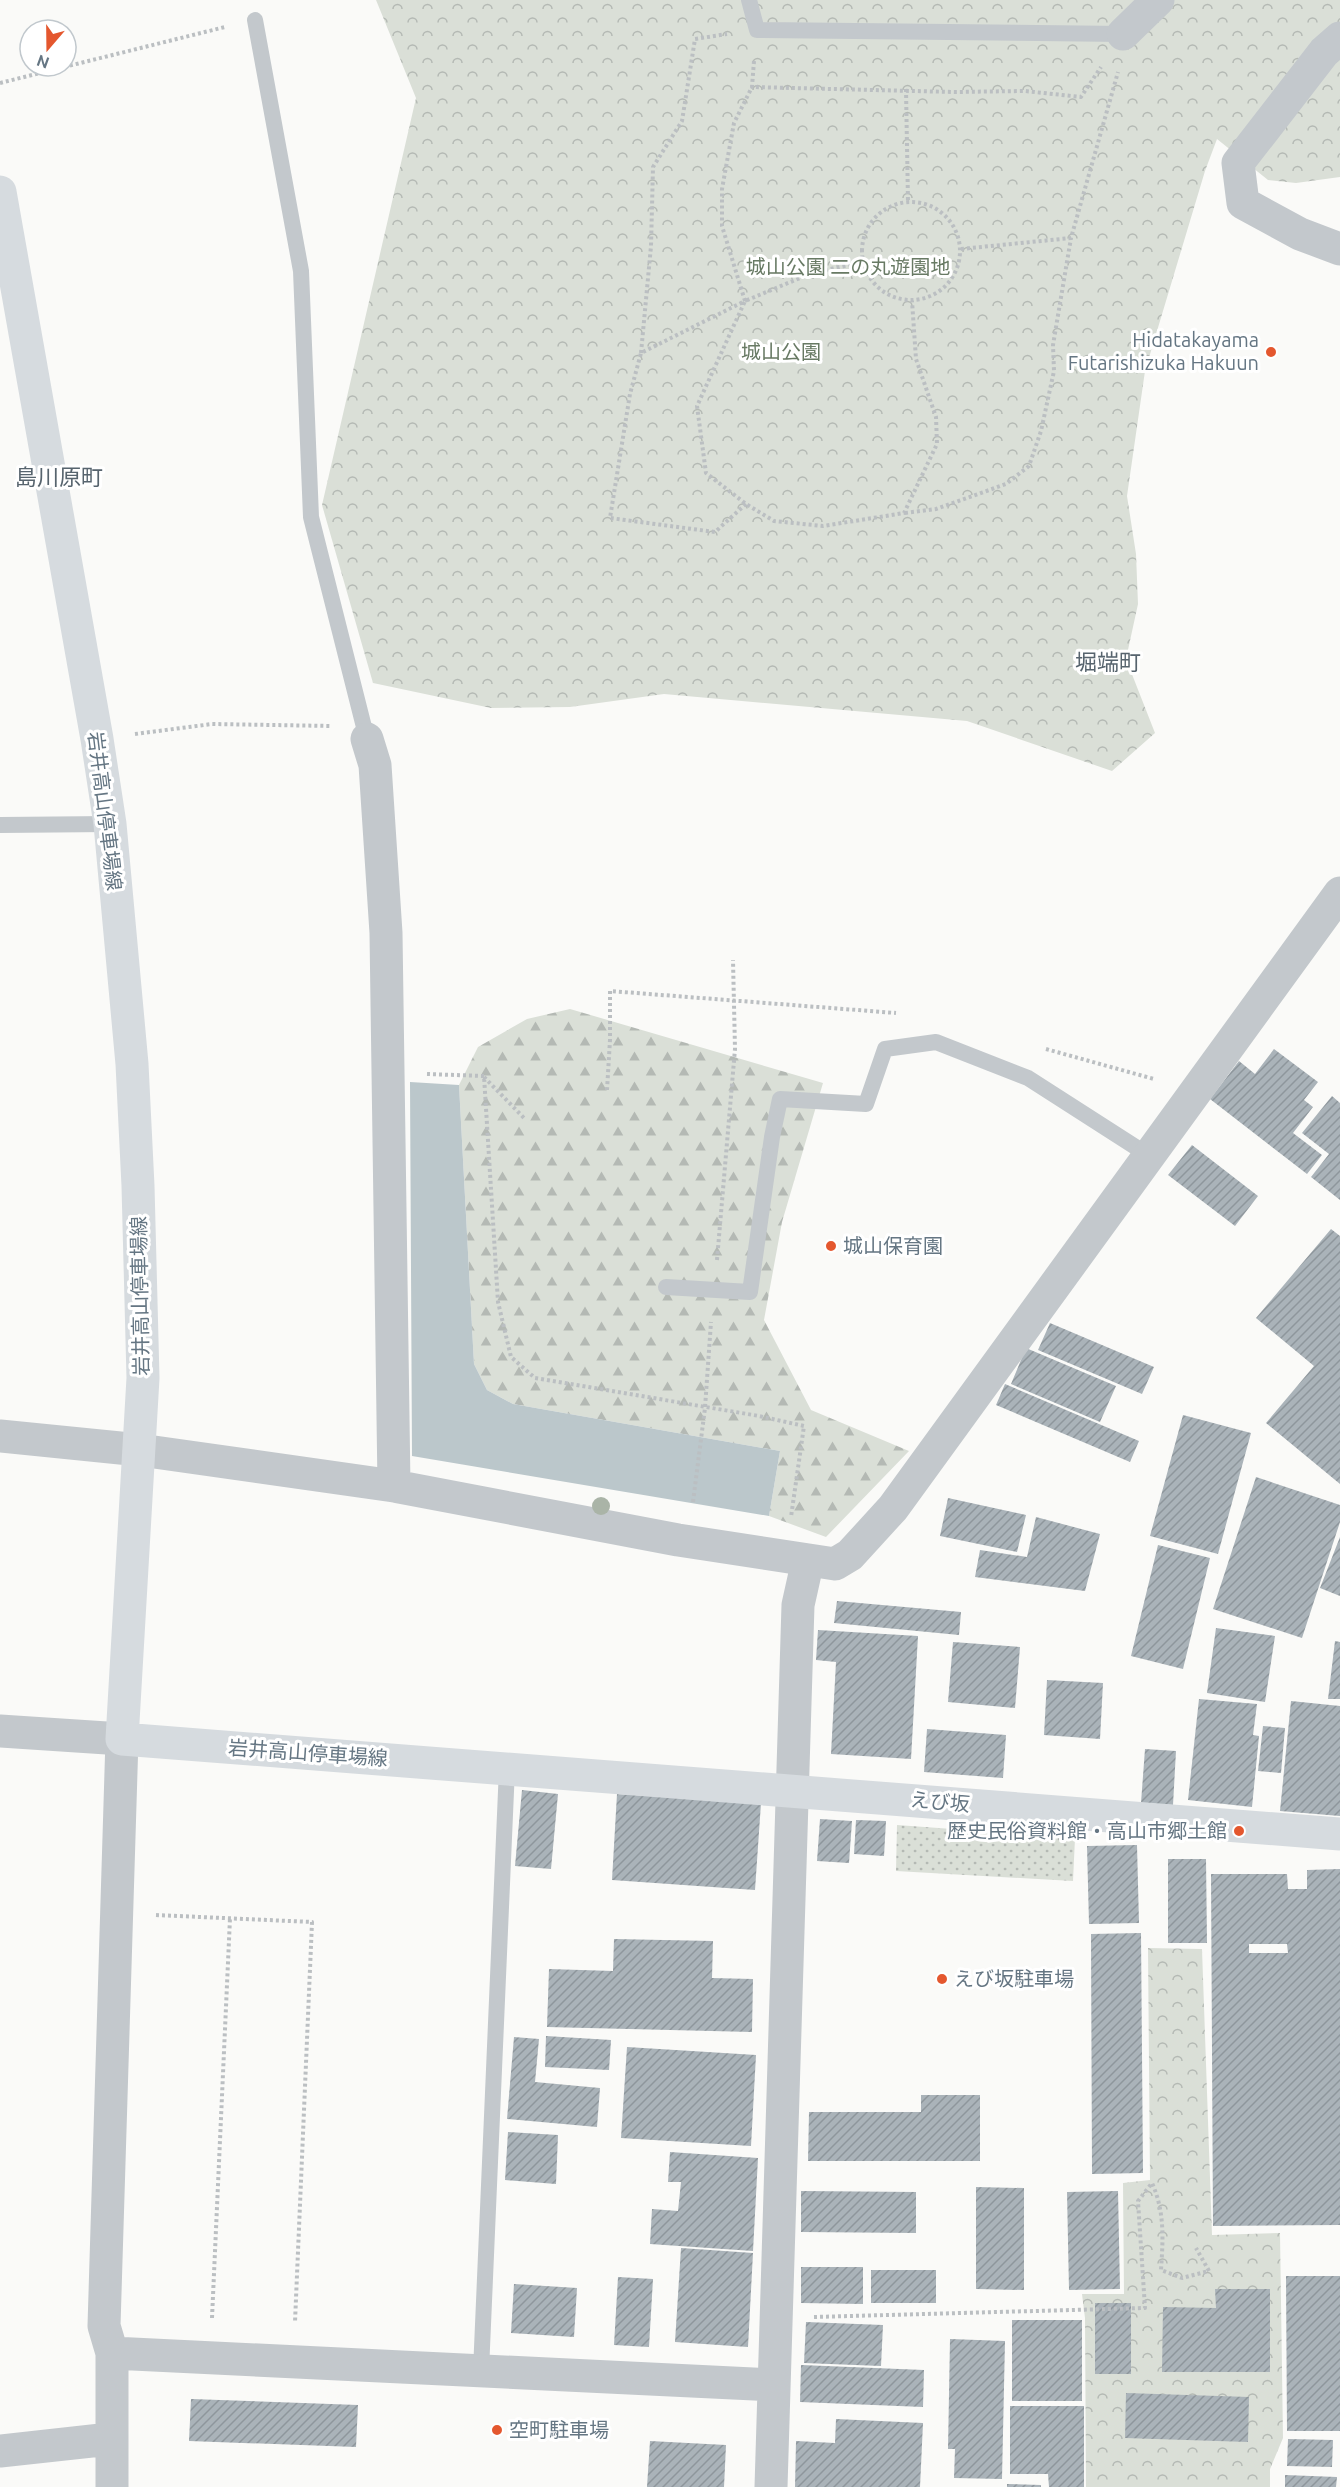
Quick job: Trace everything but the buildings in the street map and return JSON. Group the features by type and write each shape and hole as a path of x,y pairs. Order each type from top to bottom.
{"main road":[{"name":"岩井高山停車場線","path":"0,192 110,824 132,1064 143,1378 122,1739 791,1790"},
{"name":"えび坂","path":"791,1790 1340,1834"}],"street":[{"path":"1123,34 1158,0"},
{"path":"1340,38 1324,52 1238,163 1243,203 1300,234 1340,249"},
{"path":"367,739 375,765 386,933 394,1486"},
{"path":"0,1436 140,1450 394,1486 688,1542 835,1564 850,1555 893,1508 1148,1155 1337,903"},
{"path":"771,2487 798,1605 797,1558"},
{"path":"0,1731 122,1739 104,2326 112,2354 111,2487"},
{"path":"112,2354 774,2385"},
{"path":"0,2451 110,2439"}],"lane":[{"path":"749,0 757,30 1123,34"},
{"path":"255,20 301,271 311,517 367,739"},
{"path":"0,825 110,824"},
{"path":"666,1287 750,1292 772,1137 780,1098 866,1104 885,1049 936,1042 1028,1078 1148,1155"},
{"path":"481,2371 507,1768"}],"path":[{"path":"0,83 255,20"},
{"path":"757,30 752,87 734,123 722,189 722,226 745,301 697,406 706,473 746,504 774,521 822,525 936,508 1006,484 1029,466 1041,431 1054,371 1053,345 1071,238 1117,82 1123,34"},
{"path":"752,87 954,92 1025,91 1081,97 1123,34"},
{"path":"695,39 682,121 653,167 651,246 641,352 630,394 610,518 715,532 746,504"},
{"path":"906,90 908,202"},
{"path":"908,202 924,204 938,210 950,220 958,234 961,249 959,265 947,285 928,298 912,301 896,299 881,290 869,278 863,262 862,245 867,229 877,215 908,202"},
{"path":"961,249 1071,238"},
{"path":"641,352 745,301 812,273 863,262"},
{"path":"904,513 937,444 936,417 916,359 912,301"},
{"path":"97,739 212,724 309,727"},
{"path":"716,1271 735,1049 733,960"},
{"path":"607,1090 610,991 734,999"},
{"path":"389,1072 484,1076 525,1119"},
{"path":"484,1076 498,1302 511,1357 535,1378 759,1416 804,1426 797,1558"},
{"path":"688,1542 705,1408 712,1318"},
{"path":"118,1914 312,1922 293,2362"},
{"path":"210,2358 230,1918"},
{"path":"777,2318 1145,2308 1138,2201 1152,2183 1160,2202 1163,2238 1161,2270 1182,2278 1209,2271 1197,2248"}],"green space":[{"name":"城山公園","path":"376,0 1340,0 1340,177 1296,183 1268,180 1217,139 1205,171 1145,371 1127,496 1136,554 1138,604 1126,659 1155,733 1112,771 967,721 664,694 570,707 491,708 373,683 322,505 416,98"},
{"path":"570,1009 823,1083 782,1222 764,1320 811,1410 909,1451 826,1537 769,1516 780,1451 513,1404 487,1390 474,1364 459,1085 478,1047 527,1019"},
{"path":"897,1825 1075,1838 1073,1881 896,1871"},
{"path":"1148,1948 1202,1949 1212,2235 1280,2233 1283,2438 1270,2469 1270,2487 1086,2487 1085,2318 1082,2294 1124,2294 1123,2183 1150,2180"}],"shaded area":[{"path":"410,1082 459,1085 474,1364 487,1390 513,1404 780,1451 769,1516 412,1456"}],"place":[{"name":"Hidatakayama Futarishizuka Hakuun","path":"1271,352"},
{"name":"城山保育園","path":"831,1246"},
{"name":"歴史民俗資料館・高山市郷土館","path":"1239,1831"},
{"name":"えび坂駐車場","path":"942,1979"},
{"name":"空町駐車場","path":"497,2430"}],"district":[{"name":"島川原町","path":"59,477"},
{"name":"堀端町","path":"1108,662"}],"park label":[{"name":"城山公園 二の丸遊園地","path":"848,267"}]}
